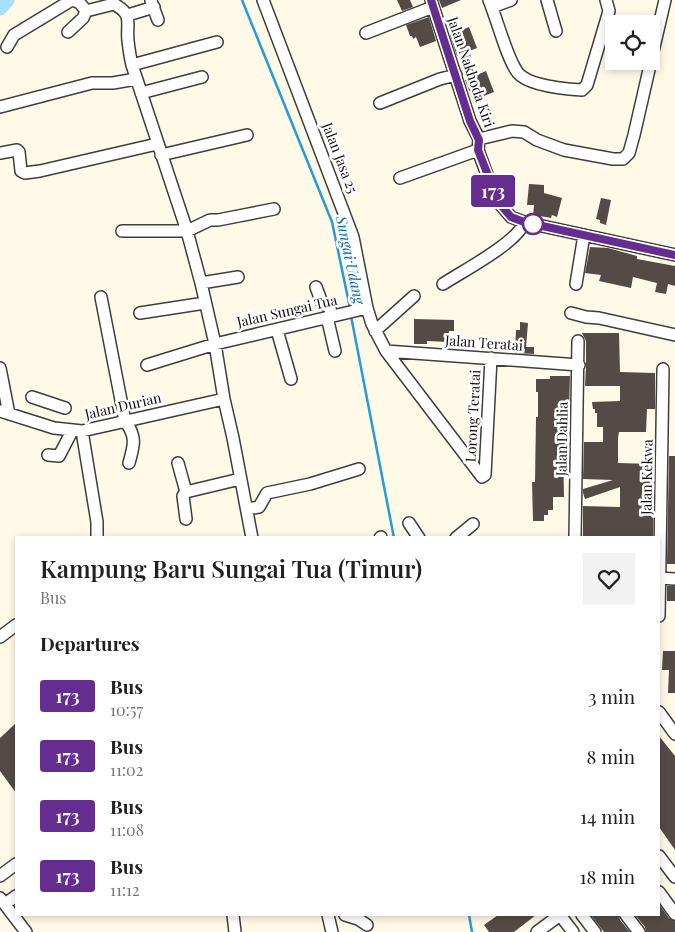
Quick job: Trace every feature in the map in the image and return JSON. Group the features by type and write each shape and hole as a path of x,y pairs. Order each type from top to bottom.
{"street":[{"path":"7,47 14,35 70,1 75,0 81,3 86,11"},
{"name":"Jalan Jasa 25","path":"263,0 353,237 362,309 386,351 479,475 482,477 486,476"},
{"path":"511,0 491,4 512,62 519,74 541,84 566,90 582,90 587,85 609,11 606,0"},
{"path":"547,0 556,31"},
{"path":"660,22 665,0"},
{"path":"68,32 83,18 86,11 114,2 124,9 128,15 128,40 132,65 187,231 201,283 215,344 252,536"},
{"path":"128,15 152,3 158,20"},
{"path":"366,32 432,4"},
{"name":"Jalan Nakhoda Kiri","path":"432,4 499,203 511,217 524,222 675,255"},
{"path":"132,65 217,42"},
{"path":"400,178 512,131 524,132 564,150 613,159 623,159 629,153 649,70"},
{"path":"380,103 440,79 456,75"},
{"path":"141,93 202,77"},
{"path":"0,107 92,83 113,83 136,79"},
{"path":"0,153 17,150 19,152 21,171 26,173 247,135"},
{"path":"122,231 187,231 210,220 274,209"},
{"path":"443,284 504,245 520,232 524,222"},
{"path":"576,284 584,235"},
{"path":"201,283 238,277"},
{"path":"316,287 322,303 330,308 335,351"},
{"path":"375,331 414,296"},
{"path":"101,297 126,421 132,431 134,446 129,463"},
{"path":"140,312 205,303"},
{"name":"Jalan Sungai Tua","path":"148,365 215,344 362,309"},
{"path":"571,313 586,318 599,318 675,335"},
{"path":"277,330 291,379"},
{"name":"Jalan Dahlia","path":"575,536 578,341"},
{"name":"Jalan Teratai","path":"386,351 579,365"},
{"name":"Lorong Teratai","path":"486,476 491,358"},
{"path":"0,368 5,412"},
{"name":"Jalan Kekwa","path":"660,536 664,369"},
{"path":"32,398 64,408"},
{"name":"Jalan Durian","path":"5,412 46,426 77,431 224,398"},
{"path":"46,426 51,403"},
{"path":"48,455 59,456 77,431"},
{"path":"77,431 97,522 97,536"},
{"path":"178,463 186,492 183,496 186,519"},
{"path":"247,509 259,507 267,494 310,484 359,469"},
{"path":"186,492 240,479"},
{"path":"408,523 418,536"},
{"path":"458,536 473,524"},
{"path":"660,578 675,579"},
{"path":"0,637 15,626"},
{"path":"660,713 675,734"},
{"path":"660,857 675,877"},
{"path":"0,876 15,865"},
{"path":"660,893 675,914"},
{"path":"15,896 2,901 26,932"},
{"path":"233,916 235,932"},
{"path":"330,923 344,916"},
{"path":"348,916 368,925"},
{"path":"537,932 559,916"},
{"path":"561,916 573,932"},
{"path":"583,916 595,932"},
{"path":"627,916 639,932"}],"building":[{"path":"397,0 410,0 413,7 402,11"},
{"path":"439,0 461,0 442,8"},
{"path":"429,17 436,41 420,47 416,37 413,39 410,36 406,25"},
{"path":"469,27 477,48 457,56 450,35"},
{"path":"486,71 494,92 473,100 465,80"},
{"path":"529,184 544,185 544,193 562,198 557,217 552,215 551,218 533,216 534,205 527,205"},
{"path":"601,198 611,200 606,225 596,219"},
{"path":"590,247 608,248 637,256 637,259 675,266 675,286 668,284 666,294 655,292 657,283 633,277 631,288 599,281 601,275 585,273"},
{"path":"414,319 454,320 454,331 449,331 448,342 427,341 427,344 414,344"},
{"path":"520,322 528,323 526,347 534,347 534,354 515,353 516,330 520,330"},
{"path":"582,333 619,333 620,372 655,373 655,409 647,409 646,432 619,432 618,438 618,463 654,464 653,536 583,536 583,506 620,507 620,487 585,499 583,493 583,489 613,480 583,479 584,442 603,442 603,427 597,427 597,413 593,409 592,402 620,401 620,386 585,386 586,341"},
{"path":"550,376 570,376 569,412 566,412 569,449 563,449 564,497 553,497 553,510 548,510 548,515 544,515 544,521 533,521 532,482 535,482 536,417 538,417 536,379 550,379"},
{"path":"669,456 675,456 675,564 667,564"},
{"path":"667,586 675,586 675,601 667,601"},
{"path":"663,651 675,651 675,693 668,693 669,670 662,670"},
{"path":"15,724 15,792 0,771 0,738"},
{"path":"660,737 675,756 675,850 660,828"},
{"path":"660,905 669,918 675,921 675,932 646,932 645,927 636,916 660,916"},
{"path":"497,916 535,916 514,932 489,932 484,925"},
{"path":"592,916 619,916 620,920 630,932 604,932"}],"waterway":[{"path":"0,8 7,0"},
{"name":"Sungai Udang","path":"242,0 332,222 350,308"},
{"name":"Sungai Udang","path":"351,316 394,536"},
{"name":"Sungai Udang","path":"469,916 472,932"}],"bus line":[{"name":"173","path":"431,0 470,121 479,140 478,150 494,194 504,210 511,217 524,222 675,255"}]}
